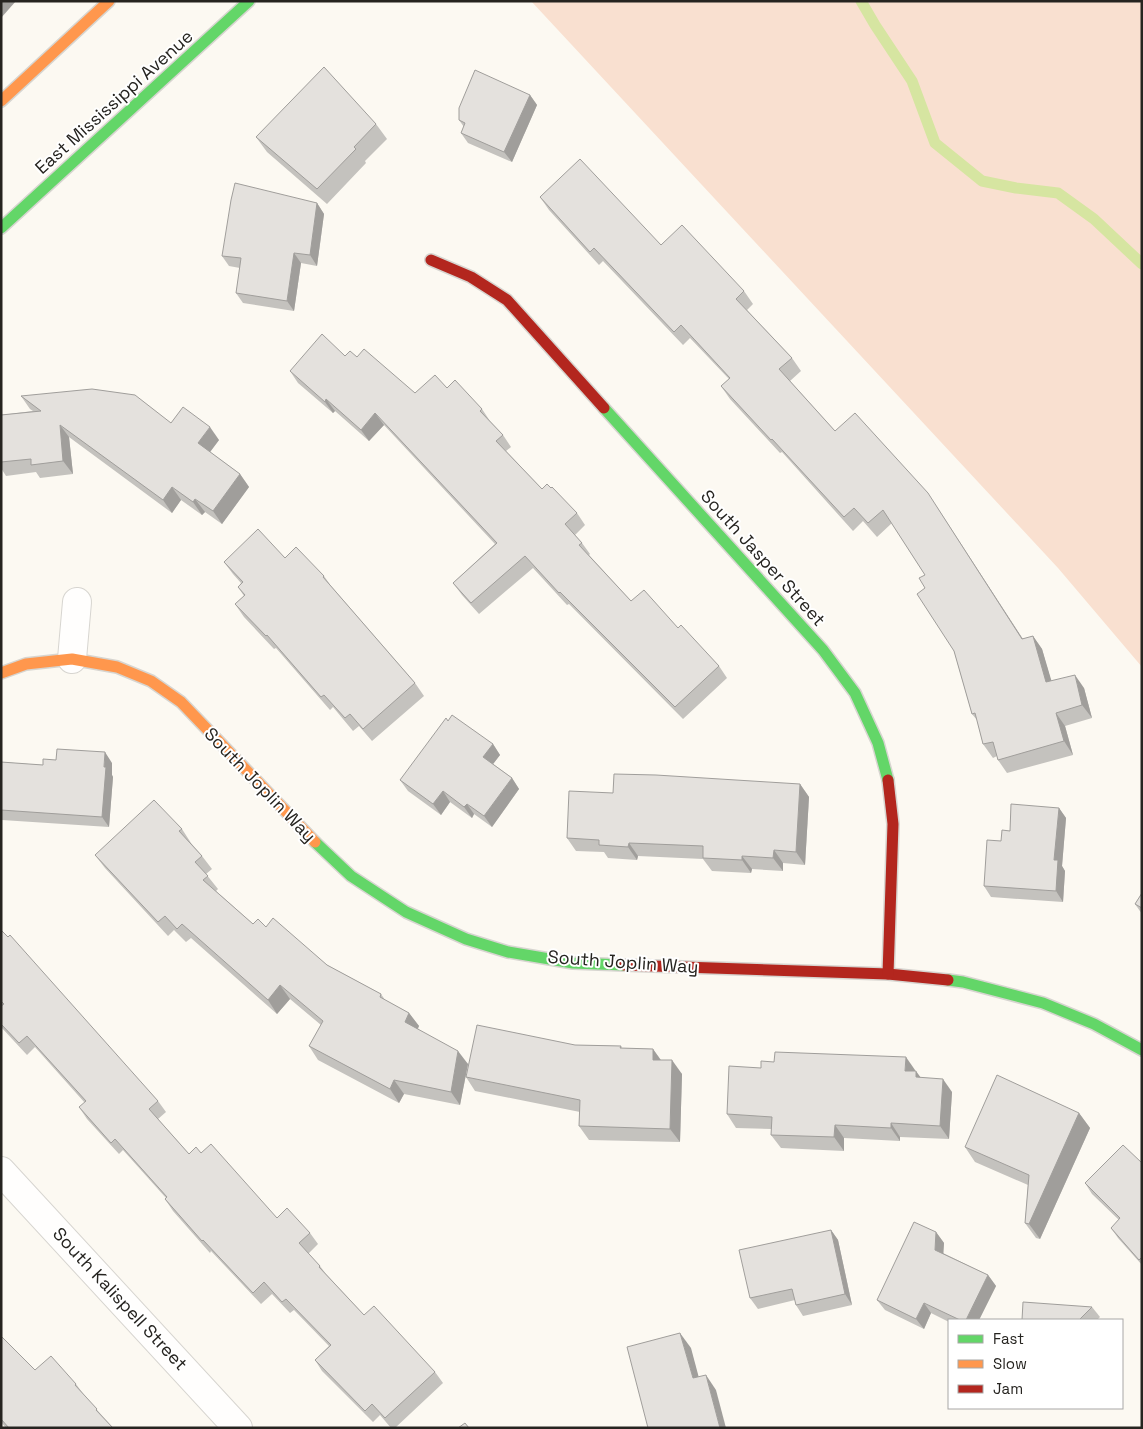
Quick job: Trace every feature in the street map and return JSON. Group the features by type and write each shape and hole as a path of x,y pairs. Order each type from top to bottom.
{"street":[{"path":"1,101 109,1"},
{"name":"East Mississippi Avenue","path":"1,228 249,1"},
{"name":"South Jasper Street","path":"431,260 486,284 507,300 816,642 855,693 878,743 889,782 893,824 888,974"},
{"path":"72,659 77,602"},
{"name":"South Joplin Way","path":"1,673 26,664 72,659 118,667 151,681 181,702 303,831 351,876 406,912 466,939 508,952 573,963 888,974 963,982 1043,1003 1094,1024 1142,1050"},
{"name":"South Kalispell Street","path":"1,1171 238,1428"}],"shaded area":[{"path":"531,1 1142,1 1142,667 1058,568"}],"building":[{"path":"324,67 376,124 354,147 356,149 317,189 256,137"},
{"path":"475,70 530,95 504,152 461,133 465,123 459,120 459,108"},
{"path":"580,159 661,245 682,225 744,291 736,299 792,358 779,369 835,431 855,413 928,493 1022,639 1033,636 1046,682 1075,675 1082,705 1056,713 1064,741 998,760 993,742 983,744 975,713 972,714 954,651 917,594 925,588 919,578 925,575 883,510 868,523 854,508 844,517 721,386 730,378 681,325 674,332 594,248 590,252 540,197"},
{"path":"235,183 317,203 310,255 294,253 287,301 236,293 241,258 222,256"},
{"path":"322,334 345,356 350,351 357,357 364,349 415,393 435,375 447,388 455,380 482,409 480,411 503,435 496,441 542,489 547,484 552,487 577,513 565,524 582,543 579,545 631,601 644,590 678,628 681,625 719,666 675,707 559,593 525,556 471,603 453,583 497,543 375,413 361,430 290,371"},
{"path":"92,389 135,395 171,423 183,407 210,427 198,443 240,474 213,511 195,499 193,502 172,487 163,500 60,425 63,461 31,465 31,459 1,462 1,415 41,411 21,396"},
{"path":"258,529 285,558 296,547 324,576 415,683 363,729 350,714 345,718 324,695 321,697 267,635 235,604 245,595 238,587 243,582 224,562"},
{"path":"452,715 493,744 483,757 512,778 484,816 467,804 464,807 443,791 433,804 400,780 446,718 448,721"},
{"path":"57,749 105,752 104,767 106,767 102,817 1,810 1,762 43,765 43,759 56,760"},
{"path":"614,774 800,784 796,852 774,850 773,858 742,856 742,860 703,858 703,846 629,843 628,847 599,845 599,840 567,838 569,791 613,793"},
{"path":"154,800 182,829 179,831 202,856 195,862 208,876 203,880 253,924 258,919 266,927 273,918 327,965 381,994 380,997 409,1013 405,1022 458,1051 451,1092 394,1080 390,1089 309,1046 323,1021 280,985 268,1000 182,924 177,929 165,916 158,922 95,855"},
{"path":"1011,804 1059,808 1054,860 1058,860 1056,891 984,886 987,840 1001,841 1002,830 1010,831"},
{"path":"1142,893 1142,908 1135,904"},
{"path":"1,930 8,937 10,935 158,1101 149,1109 189,1154 196,1147 201,1153 211,1144 277,1218 287,1208 310,1233 299,1243 319,1267 364,1315 374,1306 435,1372 385,1418 372,1404 365,1411 315,1360 331,1345 286,1299 282,1302 264,1282 253,1293 202,1241 165,1199 167,1197 115,1139 111,1143 79,1107 86,1101 27,1036 19,1043 1,1024 1,1006 4,1004 1,1001"},
{"path":"477,1025 575,1045 653,1049 653,1060 672,1060 670,1129 579,1126 580,1100 466,1077"},
{"path":"775,1052 906,1057 905,1071 916,1071 916,1077 943,1079 940,1126 891,1123 891,1128 835,1125 834,1137 771,1135 772,1117 727,1114 729,1066 761,1068 761,1061 774,1062"},
{"path":"997,1075 1079,1113 1029,1224 1025,1223 1029,1175 965,1147"},
{"path":"1123,1145 1142,1163 1142,1257 1139,1260 1111,1228 1120,1218 1085,1183"},
{"path":"914,1222 936,1232 935,1250 988,1275 966,1319 958,1319 924,1303 916,1319 877,1300"},
{"path":"831,1230 845,1294 796,1305 792,1289 750,1298 739,1250"},
{"path":"1023,1302 1092,1307 1080,1319 1022,1319"},
{"path":"680,1333 693,1378 706,1375 720,1428 648,1428 627,1347"},
{"path":"1,1336 35,1370 51,1356 113,1428 9,1428 1,1419"},
{"path":"465,1423 469,1428 458,1428"}],"waterway":[{"path":"861,1 912,81 935,143 982,181 1016,188 1058,193 1094,219 1142,264"}],"traffic: fast":[{"path":"1,228 249,1"},
{"path":"604,408 823,650 855,693 878,743 888,780"},
{"path":"315,842 351,876 406,912 466,939 508,952 573,963 624,965"},
{"path":"948,980 963,982 1043,1003 1094,1024 1142,1050"}],"traffic: slow":[{"path":"1,101 109,1"},
{"path":"1,673 26,664 72,659 117,667 151,681 181,702 315,842"}],"traffic: jam":[{"path":"431,260 471,277 507,300 604,408"},
{"path":"888,780 893,824 888,974"},
{"path":"624,965 888,974 948,980"}]}
